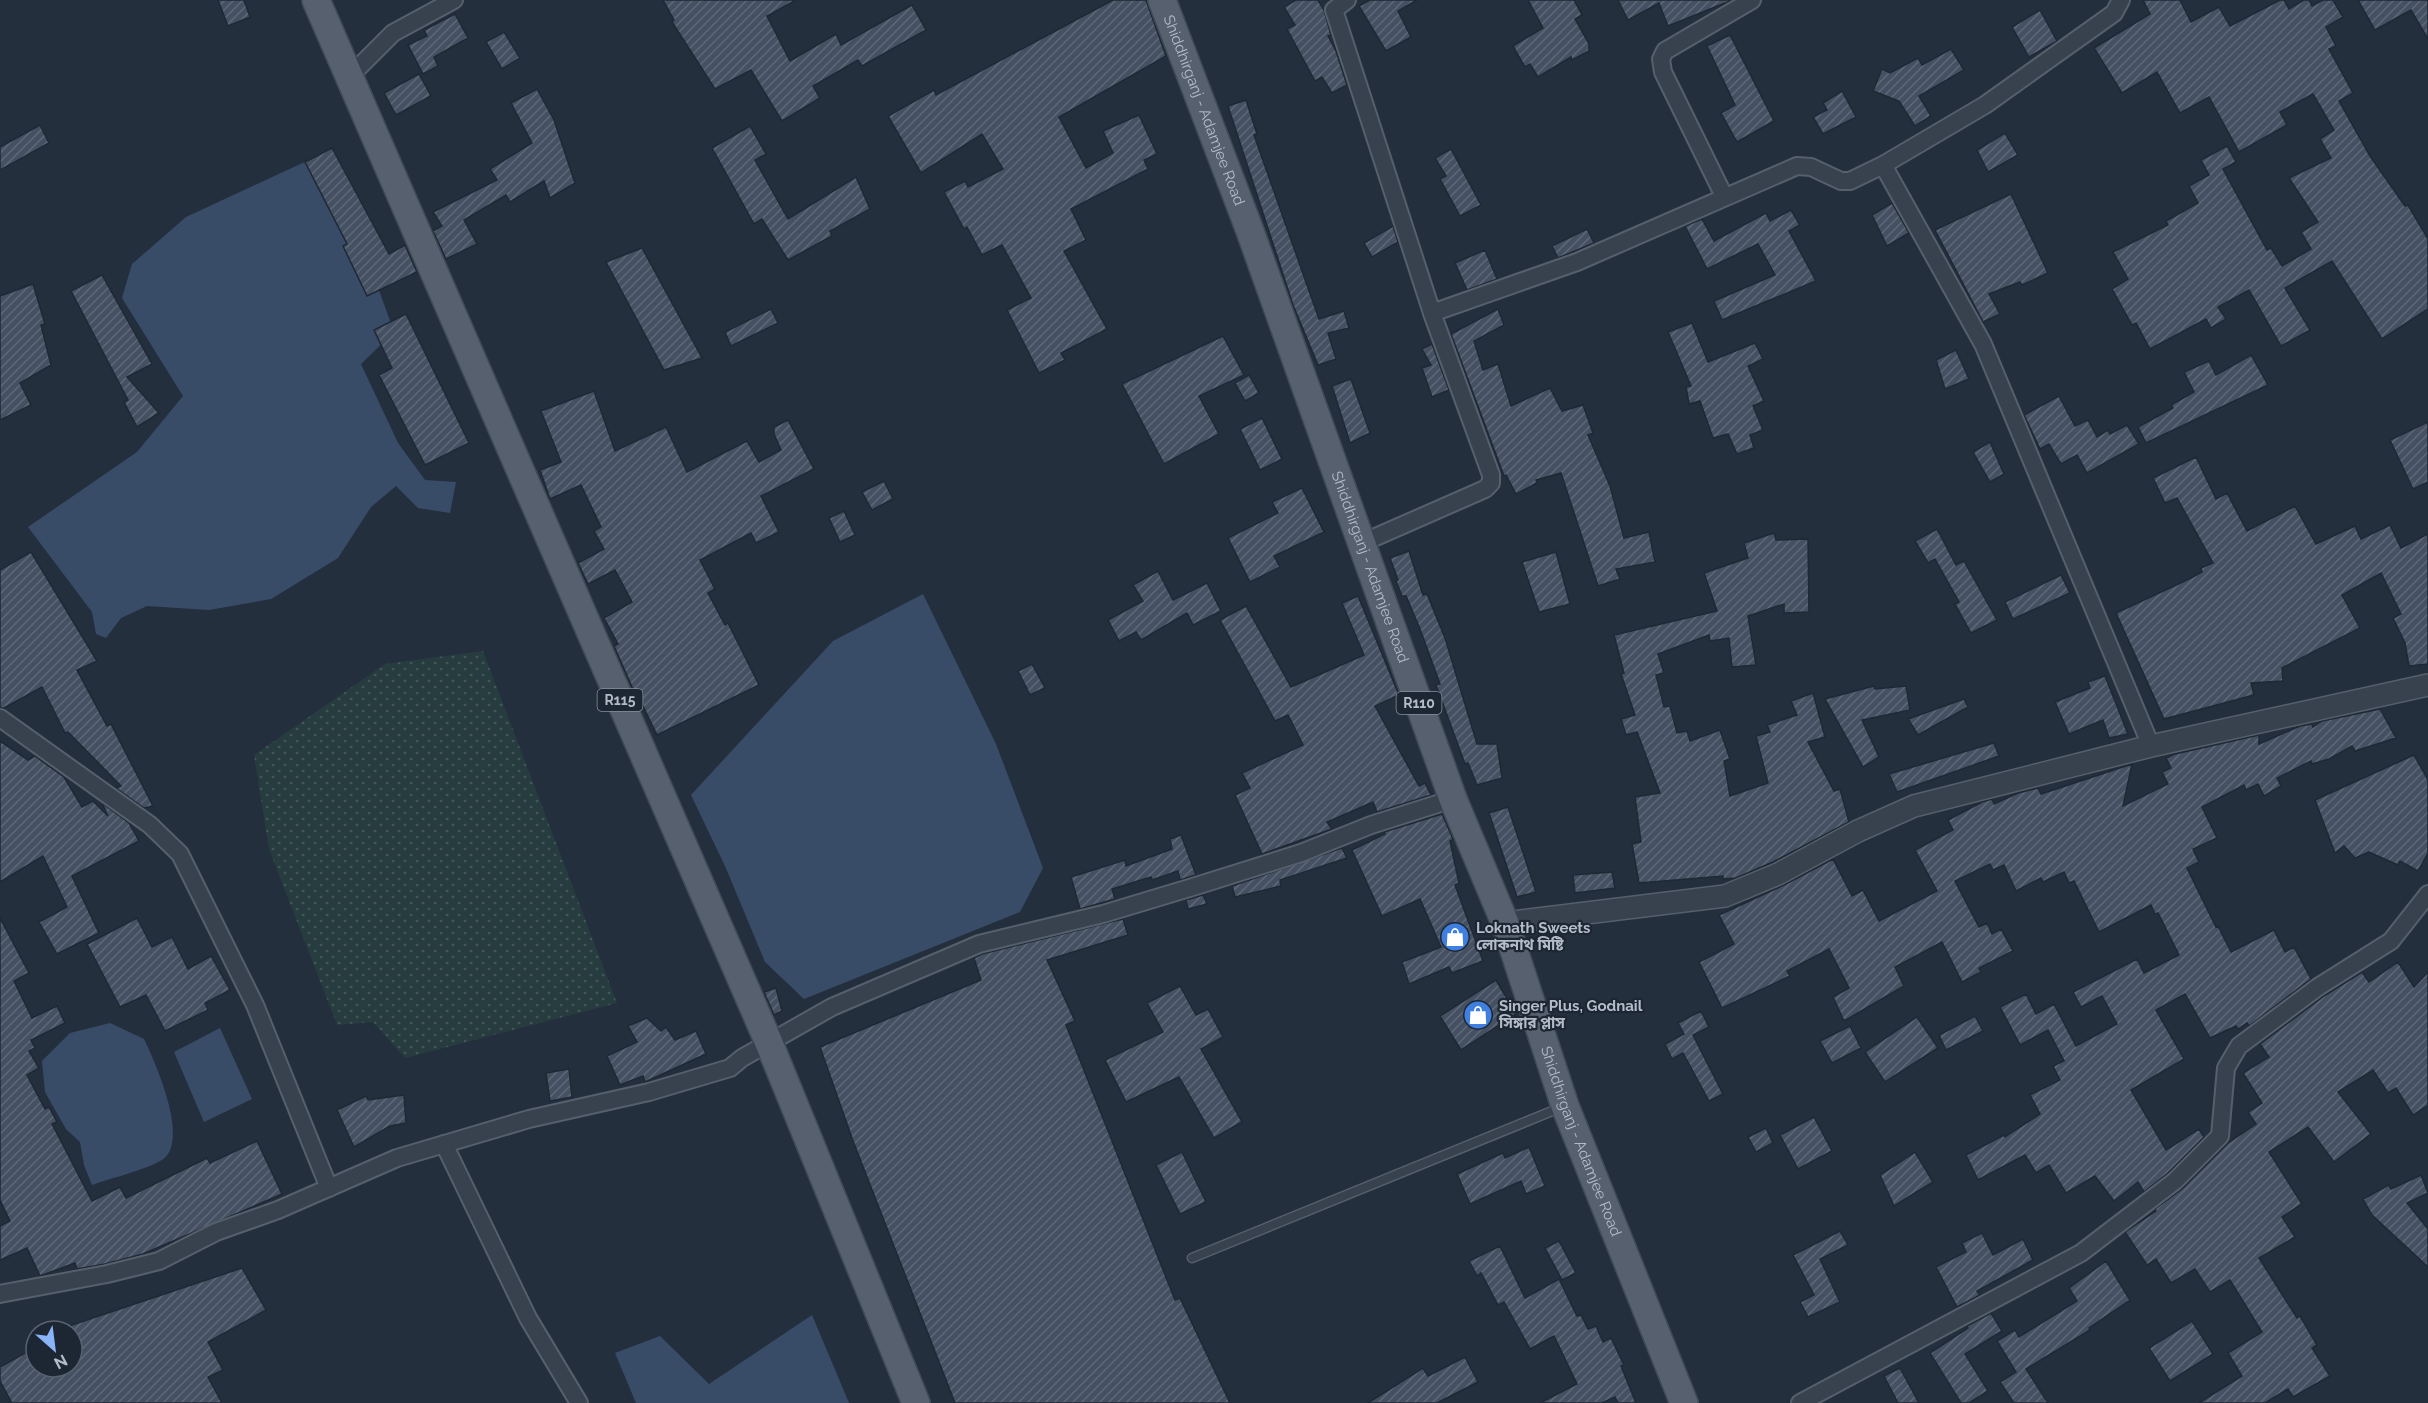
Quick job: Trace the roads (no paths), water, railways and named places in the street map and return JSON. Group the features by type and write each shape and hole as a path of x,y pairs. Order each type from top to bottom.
{"main road":[{"name":"R115","path":"316,0 769,1042 916,1403"},
{"name":"Shiddhirganj - Adamjee Road","path":"1162,0 1250,231 1453,799 1505,923 1565,1106 1684,1403"}],"street":[{"path":"349,77 393,33 453,0"},
{"path":"1347,0 1334,10 1432,313 1491,475 1491,483 1485,489 1362,543"},
{"path":"1724,196 1664,72 1660,59 1665,51 1752,0"},
{"path":"1432,313 1577,262 1797,166 1811,167 1841,181 1850,181 1883,165 1985,105 2114,13 2121,0"},
{"path":"1883,165 1983,344 2151,746"},
{"path":"1505,923 1725,896 1778,874 1858,831 1914,806 2151,746 2428,685"},
{"path":"0,718 150,825 180,854 255,1005 328,1188"},
{"path":"0,1294 107,1274 159,1260 216,1232 397,1158 529,1119 649,1092 730,1068 769,1042 832,1007 979,944 1103,914 1301,853 1371,825 1453,799"},
{"path":"1800,1403 2081,1253 2175,1181 2220,1136 2226,1068 2239,1046 2318,987 2391,941 2428,894"},
{"path":"444,1144 528,1318 579,1403"}],"lane":[{"path":"1192,1258 1565,1106"}],"water":[{"path":"322,154 357,229 394,332 361,364 398,443 425,480 456,482 450,513 418,508 396,486 371,507 338,558 271,599 209,610 147,606 121,618 106,638 96,634 92,612 28,527 137,452 183,396 122,298 132,264 186,217"},
{"path":"923,594 996,744 1043,868 1020,912 804,999 765,962 725,866 691,795 833,641"},
{"path":"110,1023 144,1039 156,1065 168,1101 173,1137 170,1151 162,1160 92,1185 84,1165 80,1142 66,1129 45,1092 42,1061 70,1033"},
{"path":"220,1028 252,1099 204,1122 174,1052"},
{"path":"812,1315 849,1403 636,1403 615,1353 660,1336 709,1384"}],"place":[{"name":"Loknath Sweets লোকনাথ মিষ্টি","path":"1455,937"},
{"name":"Singer Plus, Godnail সিঙ্গার প্লাস","path":"1478,1015"}]}
